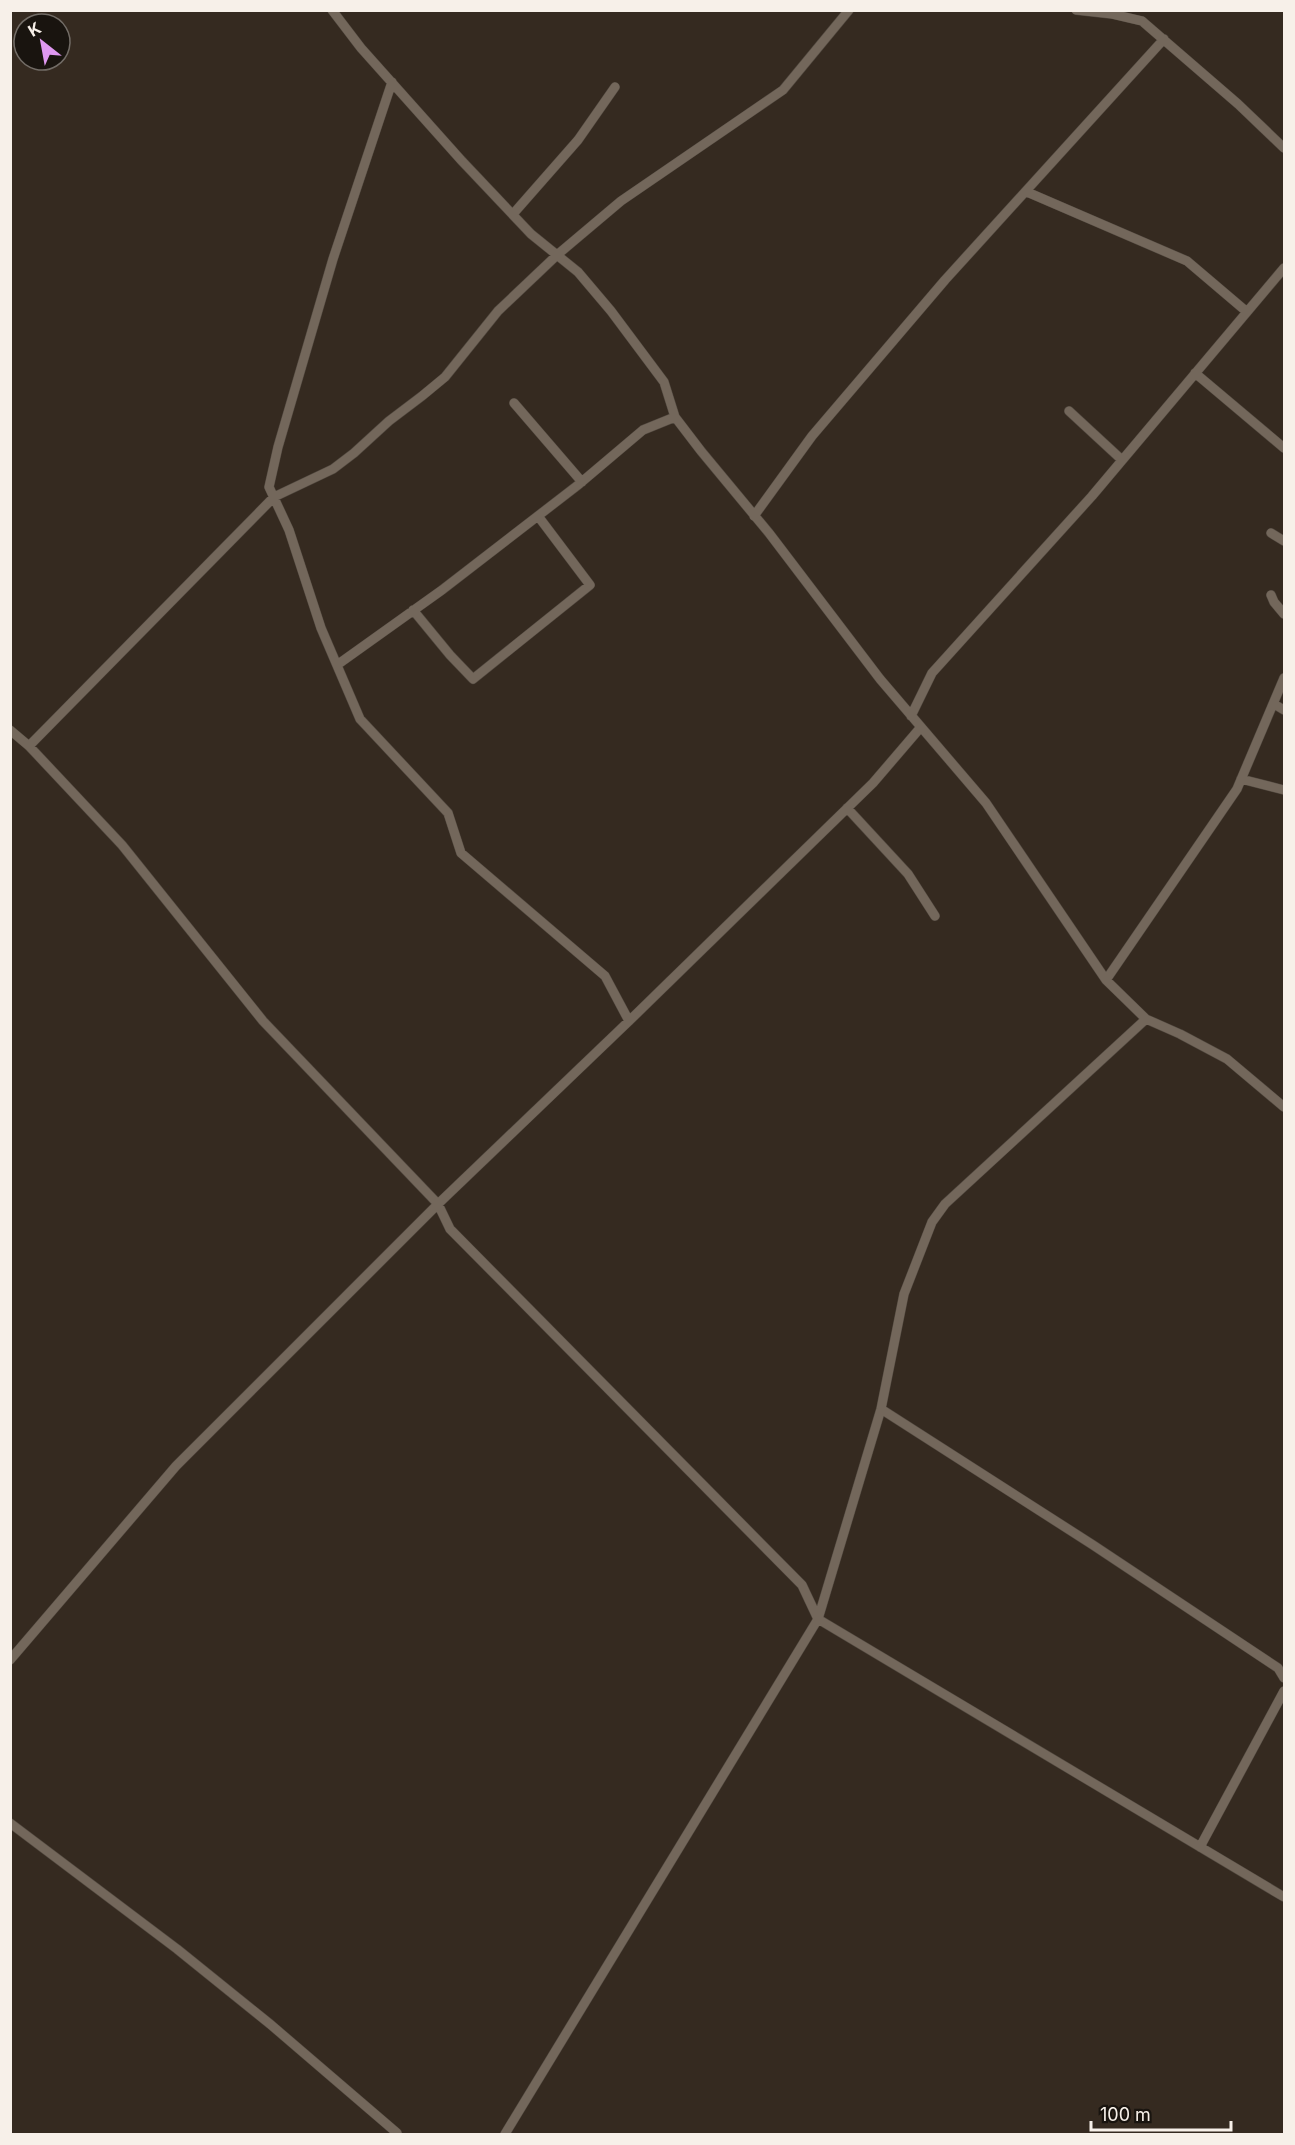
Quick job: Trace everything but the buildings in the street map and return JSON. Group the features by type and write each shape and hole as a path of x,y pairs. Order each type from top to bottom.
{"street":[{"path":"332,10 361,48 531,234 578,272 664,382 675,417 880,679 986,802 1106,980 1146,1019 1227,1059 1284,1107"},
{"path":"29,746 274,497 333,469 445,377 498,311 557,255 621,201 783,90 849,10"},
{"path":"1076,10 1112,14 1142,21 1238,104 1284,148"},
{"path":"754,516 812,436 945,280 1164,39"},
{"path":"392,82 333,259 281,436 269,487 289,530 321,628 360,719 448,813 461,853 605,976 629,1021"},
{"path":"513,214 578,140 615,87"},
{"path":"1027,192 1187,261 1247,312"},
{"path":"911,716 932,673 1122,460 1284,268"},
{"path":"1195,373 1284,448"},
{"path":"514,403 582,482"},
{"path":"1069,411 1122,460"},
{"path":"337,665 538,516 643,430 675,417"},
{"path":"413,610 473,680 590,585 538,516"},
{"path":"1271,533 1284,541"},
{"path":"1270,596 1284,614"},
{"path":"1106,980 1237,789 1284,678"},
{"path":"1274,704 1284,710"},
{"path":"10,1660 176,1466 438,1204 873,783 921,727"},
{"path":"10,730 29,746 122,845 263,1021 438,1204 450,1229 802,1585 818,1619 1284,1897"},
{"path":"1241,779 1284,790"},
{"path":"847,808 908,874 934,916"},
{"path":"505,2134 818,1619 881,1409 904,1294 932,1222 945,1204 1146,1019"},
{"path":"881,1409 1278,1668 1284,1678"},
{"path":"1200,1847 1284,1690"},
{"path":"10,1823 177,1949 270,2024 396,2134"}]}
